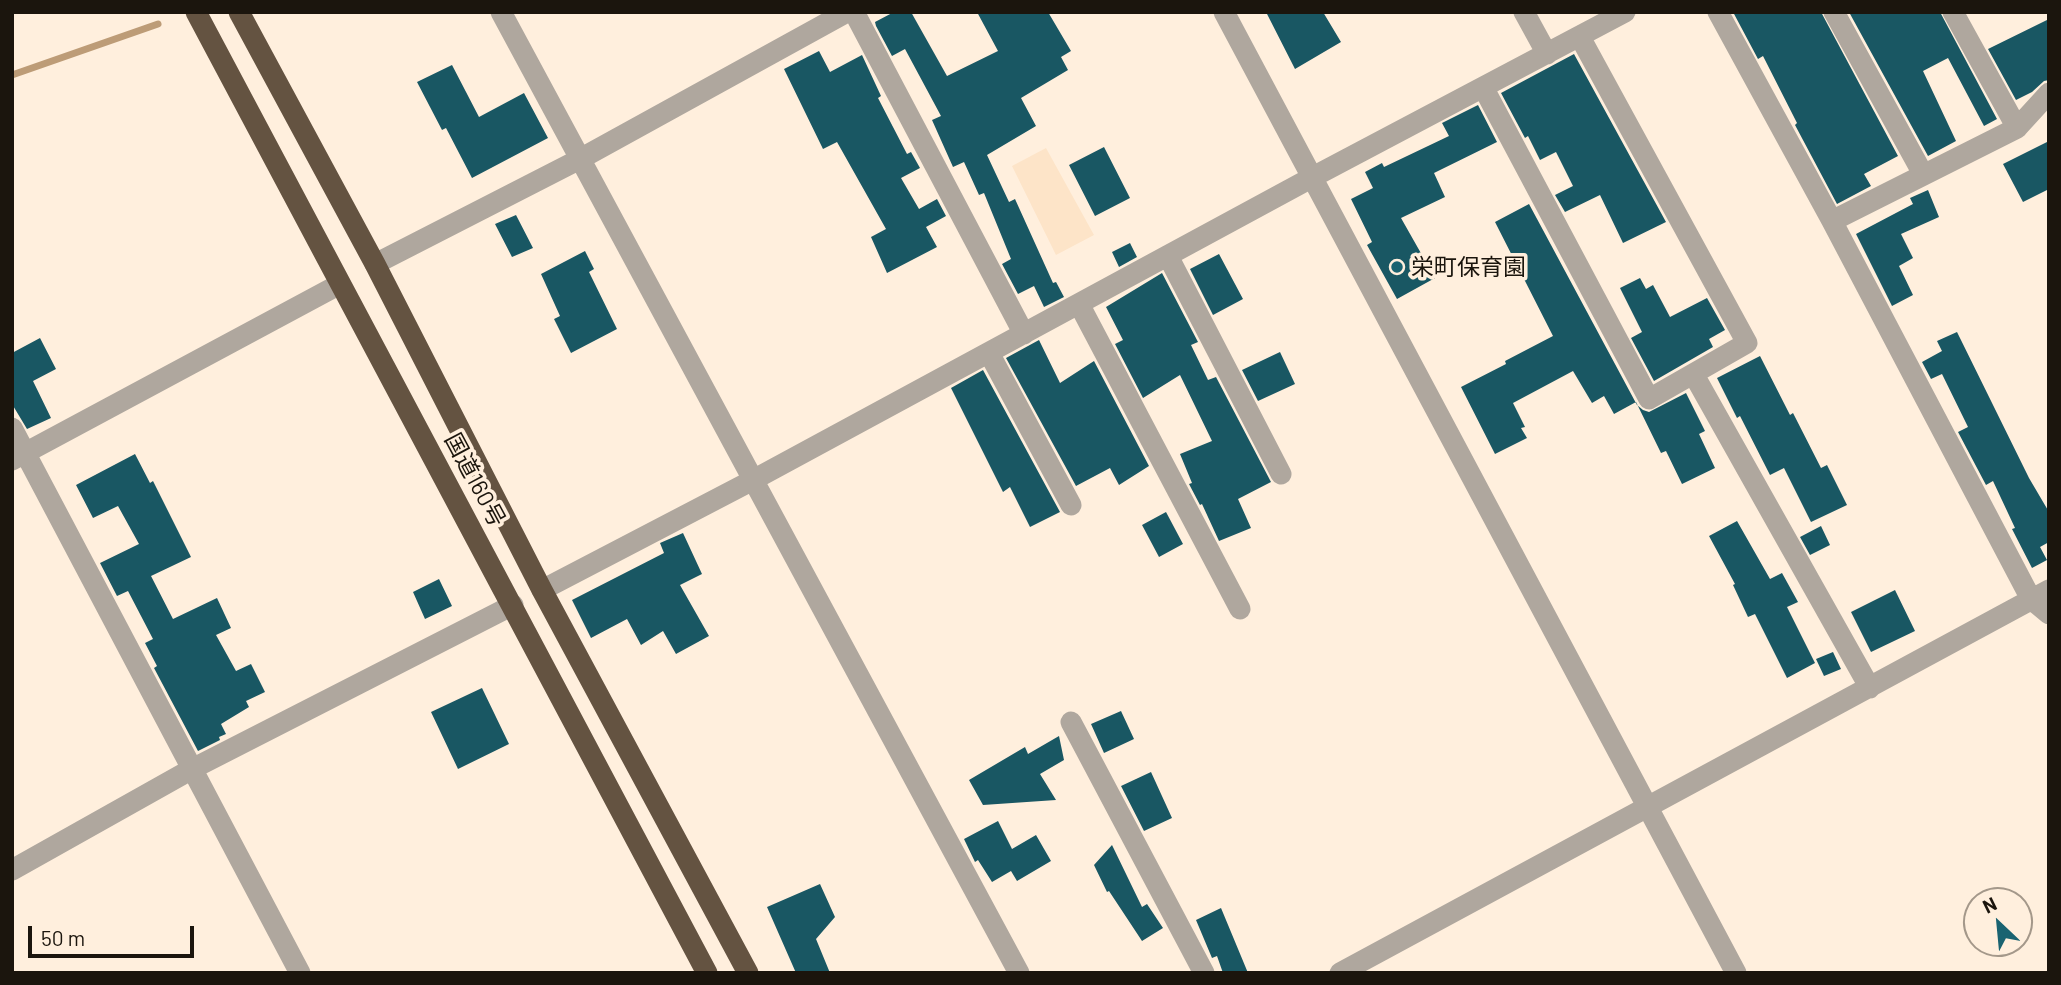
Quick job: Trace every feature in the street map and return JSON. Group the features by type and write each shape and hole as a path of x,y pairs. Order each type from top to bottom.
{"highway":[{"name":"国道160号","path":"197,12 707,973"},
{"name":"国道160号","path":"239,12 375,264 542,590 748,973"}],"street":[{"path":"501,12 1019,973"},
{"path":"375,264 580,159 847,12"},
{"path":"854,12 1024,334"},
{"path":"1224,12 1736,973"},
{"path":"1524,12 1547,54"},
{"path":"542,590 753,480 1311,178 1625,12"},
{"path":"1718,12 2049,614"},
{"path":"1834,12 1923,174"},
{"path":"1953,12 2017,128"},
{"path":"1483,87 1649,399 1747,343 1580,37"},
{"path":"1832,221 2017,128 2048,96"},
{"path":"1168,256 1281,474"},
{"path":"19,457 340,284"},
{"path":"1079,303 1240,609"},
{"path":"989,353 1071,505"},
{"path":"1694,374 1870,688"},
{"path":"12,428 19,457 192,769 300,973"},
{"path":"1340,973 2040,594"},
{"path":"12,870 192,769 513,605"},
{"path":"1071,722 1204,973"}],"shaded area":[{"path":"1046,148 1094,235 1056,255 1012,166"}],"building":[{"path":"894,12 911,12 947,76 998,51 977,12 1048,12 1071,51 1061,57 1068,70 1021,98 1036,126 987,155 1009,202 1015,199 1053,283 1056,282 1064,297 1044,307 1034,286 1018,294 1002,264 1011,259 984,193 979,195 964,162 953,167 932,120 941,116 905,49 892,56 876,26 875,22"},
{"path":"1266,12 1323,12 1341,42 1295,69"},
{"path":"1733,12 1821,12 1898,156 1864,174 1871,186 1837,204 1795,125 1797,123 1763,56 1758,59"},
{"path":"1849,12 1940,12 1997,119 1984,126 1948,58 1923,71 1956,141 1928,156"},
{"path":"2049,19 2049,80 2016,100 1988,49"},
{"path":"819,51 830,72 862,55 881,96 878,98 907,154 911,152 920,168 901,178 919,209 937,199 946,216 926,227 937,247 887,273 871,237 886,229 837,142 823,149 784,69"},
{"path":"1574,54 1666,222 1623,243 1600,195 1565,212 1555,195 1573,186 1556,152 1540,160 1501,93"},
{"path":"452,65 479,117 524,93 548,138 472,178 446,128 442,130 417,82"},
{"path":"1478,105 1497,142 1434,173 1445,197 1401,218 1435,278 1397,299 1367,245 1372,242 1351,199 1373,188 1365,172 1382,163 1384,167 1449,136 1442,123"},
{"path":"2049,141 2049,189 2023,202 2003,164"},
{"path":"1104,147 1130,198 1095,216 1069,165"},
{"path":"1928,190 1939,217 1901,234 1913,258 1899,266 1913,295 1892,306 1856,234 1913,204 1910,198"},
{"path":"1529,204 1636,402 1614,414 1604,396 1592,403 1573,371 1513,403 1525,427 1521,428 1527,438 1495,454 1461,387 1553,336 1495,222"},
{"path":"516,215 533,248 512,257 495,224"},
{"path":"1130,243 1137,257 1119,267 1112,252"},
{"path":"585,251 594,269 589,272 617,329 571,353 554,319 560,316 541,274"},
{"path":"1219,254 1243,299 1213,315 1190,269"},
{"path":"1162,273 1198,342 1191,345 1208,380 1216,377 1271,482 1238,499 1251,528 1219,541 1202,504 1200,505 1189,484 1192,483 1180,454 1212,441 1180,375 1143,398 1115,344 1123,340 1106,307"},
{"path":"1640,278 1646,289 1653,285 1670,317 1707,298 1725,330 1709,339 1713,347 1654,381 1631,338 1642,332 1620,288"},
{"path":"1957,332 2029,478 2049,512 2049,542 2040,547 2047,560 2032,568 2012,529 2015,528 1993,481 1986,485 1958,432 1968,427 1942,374 1931,379 1922,362 1942,351 1937,341"},
{"path":"40,338 56,369 33,381 51,418 27,429 12,404 12,353"},
{"path":"1039,340 1060,383 1094,361 1149,466 1119,485 1110,468 1076,486 1006,358"},
{"path":"1280,352 1295,384 1258,401 1242,370"},
{"path":"1760,356 1790,415 1793,413 1821,468 1827,465 1847,505 1811,522 1784,468 1770,475 1717,378"},
{"path":"983,370 1060,512 1030,527 1010,487 1003,492 951,388"},
{"path":"1686,393 1705,431 1699,434 1715,468 1682,484 1666,451 1661,453 1638,406 1649,412"},
{"path":"135,454 150,483 153,481 191,557 151,576 173,619 217,598 231,628 216,635 236,671 251,664 265,692 246,701 249,707 221,724 226,734 219,737 220,740 198,751 154,668 157,666 145,643 153,639 128,591 117,596 100,563 139,544 118,506 93,518 76,485"},
{"path":"1166,512 1183,544 1159,557 1142,525"},
{"path":"1737,521 1770,579 1782,573 1798,602 1787,607 1815,663 1787,678 1755,614 1748,617 1733,585 1735,584 1709,536"},
{"path":"1821,526 1830,545 1810,555 1800,537"},
{"path":"683,533 702,574 680,585 709,636 676,654 663,631 641,645 627,619 591,638 572,600 664,553 660,543"},
{"path":"439,579 452,606 425,619 413,592"},
{"path":"1895,590 1915,631 1871,652 1851,612"},
{"path":"1833,652 1841,669 1824,676 1816,659"},
{"path":"482,688 509,744 458,769 431,712"},
{"path":"1121,711 1134,739 1104,753 1091,724"},
{"path":"1059,736 1064,760 1040,774 1056,800 983,805 969,780 1025,747 1028,754"},
{"path":"1151,772 1172,818 1144,831 1121,786"},
{"path":"998,821 1012,849 1036,835 1051,861 1017,881 1011,871 992,882 978,860 975,862 964,839"},
{"path":"1112,845 1142,907 1147,904 1163,928 1142,941 1109,891 1107,892 1094,865"},
{"path":"820,884 835,917 816,939 830,973 796,973 767,907"},
{"path":"1221,908 1248,973 1223,973 1217,956 1212,958 1196,920"}],"waterway":[{"path":"12,75 158,24"}],"place":[{"name":"栄町保育園","path":"1397,267"}]}
